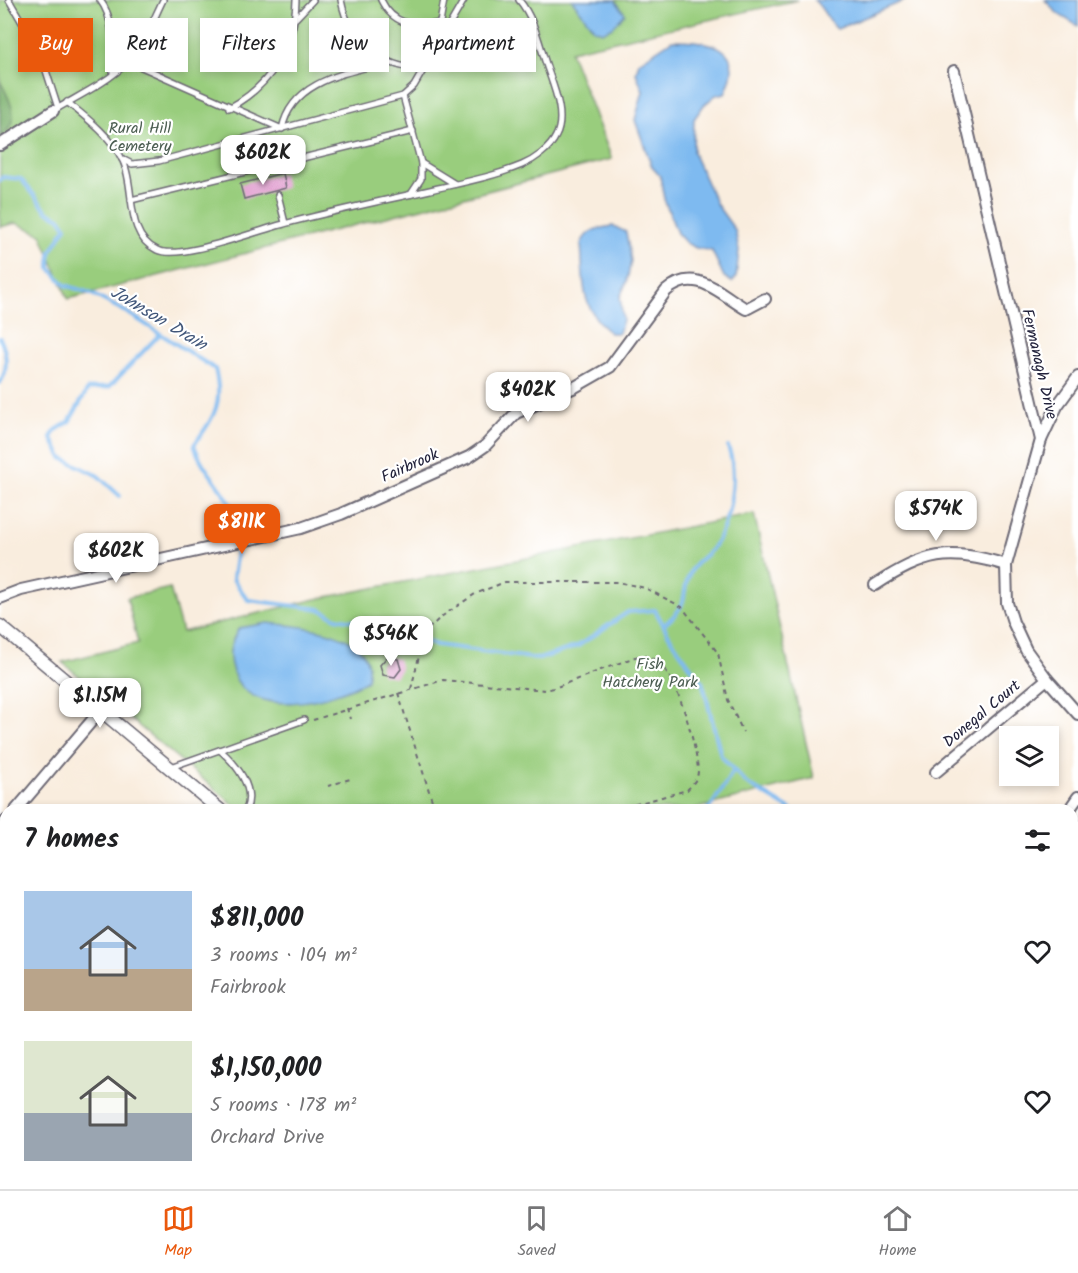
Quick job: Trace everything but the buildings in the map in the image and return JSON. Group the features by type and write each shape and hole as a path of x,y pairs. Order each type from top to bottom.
{"street":[{"name":"Fermanagh Drive","path":"954,71 1041,440 1006,565 1006,593 1013,622 1026,650 1047,679 1078,714"},
{"path":"0,145 55,109"},
{"name":"Fairbrook","path":"0,598 21,590 301,528 341,514 477,452 516,413 574,387 610,367 666,291 678,282 701,281 746,309 765,299"},
{"path":"1041,440 1057,406 1078,376"},
{"path":"875,585 917,560 948,555 975,555 1006,565"},
{"path":"0,626 213,804"},
{"name":"Donegal Court","path":"936,772 1047,679"},
{"path":"21,804 101,711"}],"lane":[{"path":"9,0 40,55 55,109 113,73 111,31 105,6 100,0"},
{"path":"15,7 17,0"},
{"path":"154,18 163,0"},
{"path":"296,0 296,18"},
{"path":"296,18 313,0"},
{"path":"341,0 345,18"},
{"path":"381,0 389,16 401,22"},
{"path":"441,18 444,0"},
{"path":"454,18 464,0"},
{"path":"67,102 92,121 122,159 130,182 131,200 139,232 157,250 173,253 197,249 285,223 455,184 522,165 542,153 556,137 560,118 554,88 533,24 519,0"},
{"path":"152,72 229,108 282,129"},
{"path":"229,108 250,97 268,80 272,72"},
{"path":"282,129 288,111 298,96 319,83 355,72"},
{"path":"122,159 132,164 159,161 403,96 414,86 422,72"},
{"path":"403,96 421,163 421,179 411,194"},
{"path":"131,200 413,131"},
{"path":"421,163 455,184"},
{"path":"278,195 285,223"},
{"path":"170,768 304,722"},
{"path":"220,750 233,762 245,781 246,804"}],"path":[{"path":"411,689 425,632 458,603 505,582 606,581 645,588 682,607 718,653 728,700 743,732"},
{"path":"304,722 444,680 545,690 567,684 635,657 654,659 685,708 698,772 694,783 687,790 637,804"},
{"path":"398,693 433,804"},
{"path":"347,708 350,719"},
{"path":"327,786 350,779"}],"green space":[{"name":"Rural Hill Cemetery","path":"0,0 798,0 570,51 612,159 68,299 41,234 16,223 0,227"},
{"path":"0,81 10,103 13,118 7,131 0,136"},
{"name":"Fish Hatchery Park","path":"754,514 814,778 714,804 233,804 62,662 138,643 127,598 170,588 182,632 316,599"}],"water":[{"path":"572,0 615,0 625,14 613,27 602,32 594,29"},
{"path":"814,0 906,0 837,29"},
{"path":"1045,0 1078,0 1078,26 1058,14"},
{"path":"672,40 712,44 728,56 732,65 731,77 725,93 716,95 704,105 694,119 693,152 717,205 735,230 739,250 736,278 732,282 724,277 712,251 696,248 686,243 677,233 664,199 660,176 652,167 635,120 643,91 636,73 639,62"},
{"path":"613,226 626,232 631,261 627,281 620,297 623,320 619,333 610,333 593,313 585,293 582,270 581,244 583,239 594,230"},
{"path":"268,623 317,630 350,641 361,651 368,664 367,680 334,695 314,700 294,703 274,702 256,697 242,688 233,672 230,649 239,628"}],"waterway":[{"name":"Johnson Drain","path":"0,180 3,177 21,179 47,211 60,218 66,227 50,253 50,268 65,285 90,293 128,313 215,369 218,381 218,401 212,418 194,445 203,464 235,513 238,537 233,579 248,600 320,609 336,618 367,623 437,645 539,659 578,646 628,612 655,610 671,639 703,684 721,756 746,783 781,804"},
{"path":"120,496 97,475 62,458 51,437 56,430 69,422 88,389 109,387 160,334"},
{"path":"0,338 6,360 5,372 0,383"},
{"path":"664,625 679,609 692,569 712,549 724,527 733,485 728,447"},
{"path":"712,804 734,770"}]}
